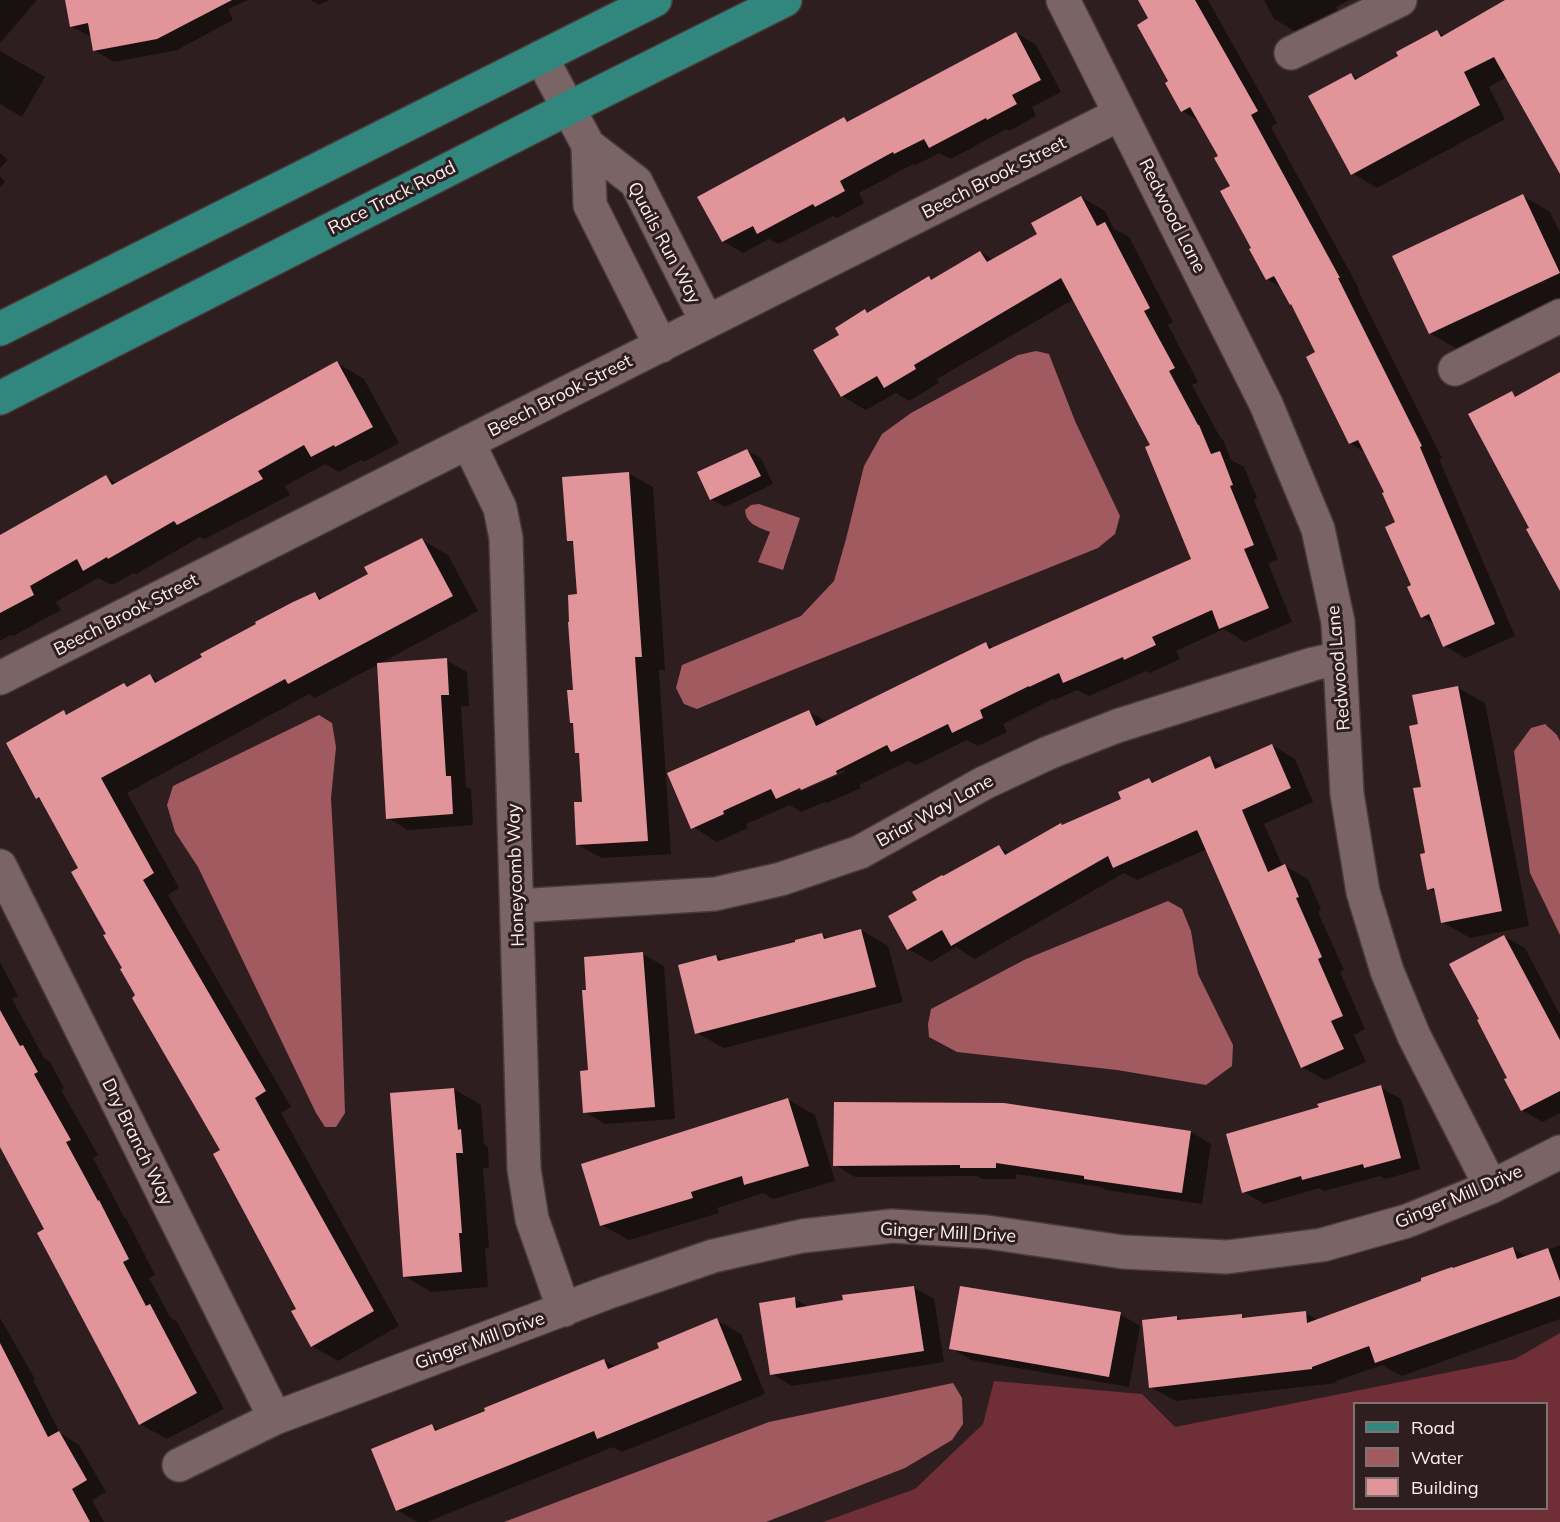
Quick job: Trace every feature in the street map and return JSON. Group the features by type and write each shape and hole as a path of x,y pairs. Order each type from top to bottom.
{"main road":[{"path":"0,329 655,0"},
{"name":"Race Track Road","path":"0,398 785,0"}],"street":[{"name":"Redwood Lane","path":"1063,0 1266,404 1318,529 1338,622 1347,794 1363,892 1387,971 1414,1036 1491,1187"},
{"path":"1291,53 1400,0"},
{"name":"Quails Run Way","path":"542,57 588,145 636,182 707,322"},
{"name":"Beech Brook Street","path":"0,678 1120,114"},
{"name":"Quails Run Way","path":"588,145 590,205 661,346"},
{"path":"1455,369 1560,316"},
{"name":"Honeycomb Way","path":"468,442 500,508 506,538 524,1169 532,1219 564,1310"},
{"name":"Briar Way Lane","path":"517,906 715,894 781,879 860,852 984,783 1048,753 1118,726 1313,664 1340,658"},
{"name":"Dry Branch Way","path":"0,866 275,1418"},
{"name":"Ginger Mill Drive","path":"178,1465 275,1418 606,1293 713,1256 802,1236 892,1226 987,1232 1123,1252 1227,1257 1322,1245 1407,1221 1491,1187 1560,1152"}],"shaded area":[{"path":"1560,1333 1560,1522 823,1522 915,1489 983,1424 994,1381 1142,1394 1175,1427 1515,1359"}],"water":[{"path":"1036,351 1049,354 1075,421 1120,516 1115,534 1098,548 697,709 684,704 676,688 682,665 801,616 834,581 864,466 882,434 911,413 1018,355"},
{"path":"759,504 800,518 783,570 758,562 770,532 750,522 745,510 751,505"},
{"path":"319,715 332,723 336,747 331,798 345,1113 336,1127 325,1127 316,1113 198,867 175,832 167,805 173,786"},
{"path":"1545,724 1560,741 1560,935 1530,873 1514,751 1531,728"},
{"path":"1168,901 1182,909 1191,931 1198,974 1233,1045 1232,1066 1206,1085 1117,1070 957,1052 929,1037 928,1024 931,1009 1026,959"},
{"path":"953,1383 962,1398 963,1424 952,1440 905,1468 766,1522 504,1522 769,1422"}],"building":[{"path":"65,0 232,0 157,39 93,51 88,23 70,27"},
{"path":"1138,0 1195,0 1258,111 1251,115 1340,278 1338,278 1422,446 1420,447 1495,624 1443,647 1429,614 1421,618 1407,587 1411,585 1385,527 1395,522 1382,493 1384,492 1358,440 1349,444 1306,357 1315,352 1291,304 1274,276 1266,280 1220,191 1230,186 1214,158 1218,156 1190,107 1181,112 1165,83 1168,81 1137,25 1148,18"},
{"path":"1505,0 1560,0 1560,174 1494,57 1464,72 1480,105 1351,175 1308,96 1351,73 1355,80 1398,56 1396,52 1437,30 1441,37"},
{"path":"1016,32 1041,80 1012,95 1017,104 929,148 924,139 894,154 893,152 840,181 845,191 815,207 813,204 757,234 753,226 722,242 697,197 844,117 847,122"},
{"path":"1523,194 1560,273 1429,334 1392,256"},
{"path":"1081,196 1097,226 1105,222 1150,308 1144,311 1175,368 1169,371 1199,425 1211,454 1220,451 1233,485 1230,486 1254,545 1244,549 1269,608 1219,629 1212,610 1152,637 1156,645 1124,660 1123,657 1063,683 1059,673 1029,686 980,710 983,718 952,733 948,724 891,752 887,745 836,771 837,774 801,790 800,788 776,799 771,789 691,829 667,773 809,710 816,726 986,642 989,649 1191,559 1145,447 1150,445 1061,278 914,365 916,369 884,388 877,376 841,397 813,350 839,335 835,328 865,309 867,313 929,276 931,280 980,251 987,262 1037,234 1031,223"},
{"path":"337,361 373,427 311,457 304,445 258,471 263,479 177,525 174,521 83,571 77,559 30,586 34,595 0,613 0,535 106,475 112,485"},
{"path":"1560,372 1560,591 1468,414 1512,391 1515,397"},
{"path":"747,449 761,476 710,500 697,472"},
{"path":"629,472 642,657 635,657 648,841 576,845 574,802 582,802 579,753 575,753 567,690 573,690 568,595 577,594 573,541 567,541 562,477"},
{"path":"422,538 453,596 288,684 285,679 101,778 154,873 143,880 266,1091 255,1098 374,1311 311,1347 291,1311 296,1309 213,1154 220,1150 132,998 135,995 103,935 106,934 71,872 78,868 39,797 36,799 6,743 64,710 66,715 124,683 127,687 150,674 155,683 202,657 200,654 256,624 255,622 315,592 319,600 368,574 364,567"},
{"path":"447,658 449,695 441,695 446,776 451,776 453,814 386,819 377,663"},
{"path":"1458,686 1502,911 1441,923 1434,888 1427,890 1420,854 1425,853 1413,788 1421,787 1409,726 1418,724 1412,695"},
{"path":"1272,744 1291,788 1242,810 1268,872 1285,864 1299,897 1296,898 1322,957 1318,959 1343,1016 1331,1021 1344,1049 1301,1068 1197,830 1113,868 1108,856 951,946 942,930 907,950 888,916 917,900 912,892 999,845 1005,855 1061,823 1062,825 1121,799 1118,792 1149,778 1152,783 1210,756 1215,769"},
{"path":"861,929 876,987 695,1034 678,965 716,955 718,961 822,933 824,939"},
{"path":"1504,935 1560,1040 1560,1091 1521,1111 1477,1020 1479,1019 1449,964"},
{"path":"643,952 655,1107 583,1113 580,1071 588,1070 582,990 586,990 584,957"},
{"path":"0,1010 38,1072 34,1074 71,1140 66,1142 129,1259 123,1262 146,1306 150,1304 197,1393 139,1425 37,1233 44,1229 0,1147"},
{"path":"1381,1085 1401,1158 1364,1168 1363,1164 1302,1180 1301,1176 1242,1193 1226,1134 1319,1107 1317,1104"},
{"path":"454,1088 463,1153 456,1153 462,1233 459,1233 462,1272 403,1277 390,1093"},
{"path":"788,1098 809,1166 744,1185 742,1176 691,1192 693,1198 600,1226 581,1164"},
{"path":"834,1102 1004,1103 1191,1131 1182,1193 996,1163 996,1168 960,1168 960,1165 833,1166"},
{"path":"1513,1247 1517,1259 1548,1248 1560,1281 1560,1296 1375,1363 1369,1346 1312,1367 1312,1369 1149,1388 1142,1320 1177,1316 1177,1320 1242,1314 1242,1318 1306,1311 1307,1323 1421,1281 1421,1278"},
{"path":"914,1286 924,1351 770,1375 759,1303 795,1297 796,1308 843,1300 842,1295"},
{"path":"960,1286 1121,1312 1109,1377 949,1349"},
{"path":"717,1318 742,1380 597,1439 594,1431 396,1511 371,1449 432,1424 435,1431 485,1411 484,1408 604,1359 608,1369 659,1348 657,1343"},
{"path":"0,1343 48,1437 59,1431 87,1480 72,1489 90,1522 0,1522"}]}
